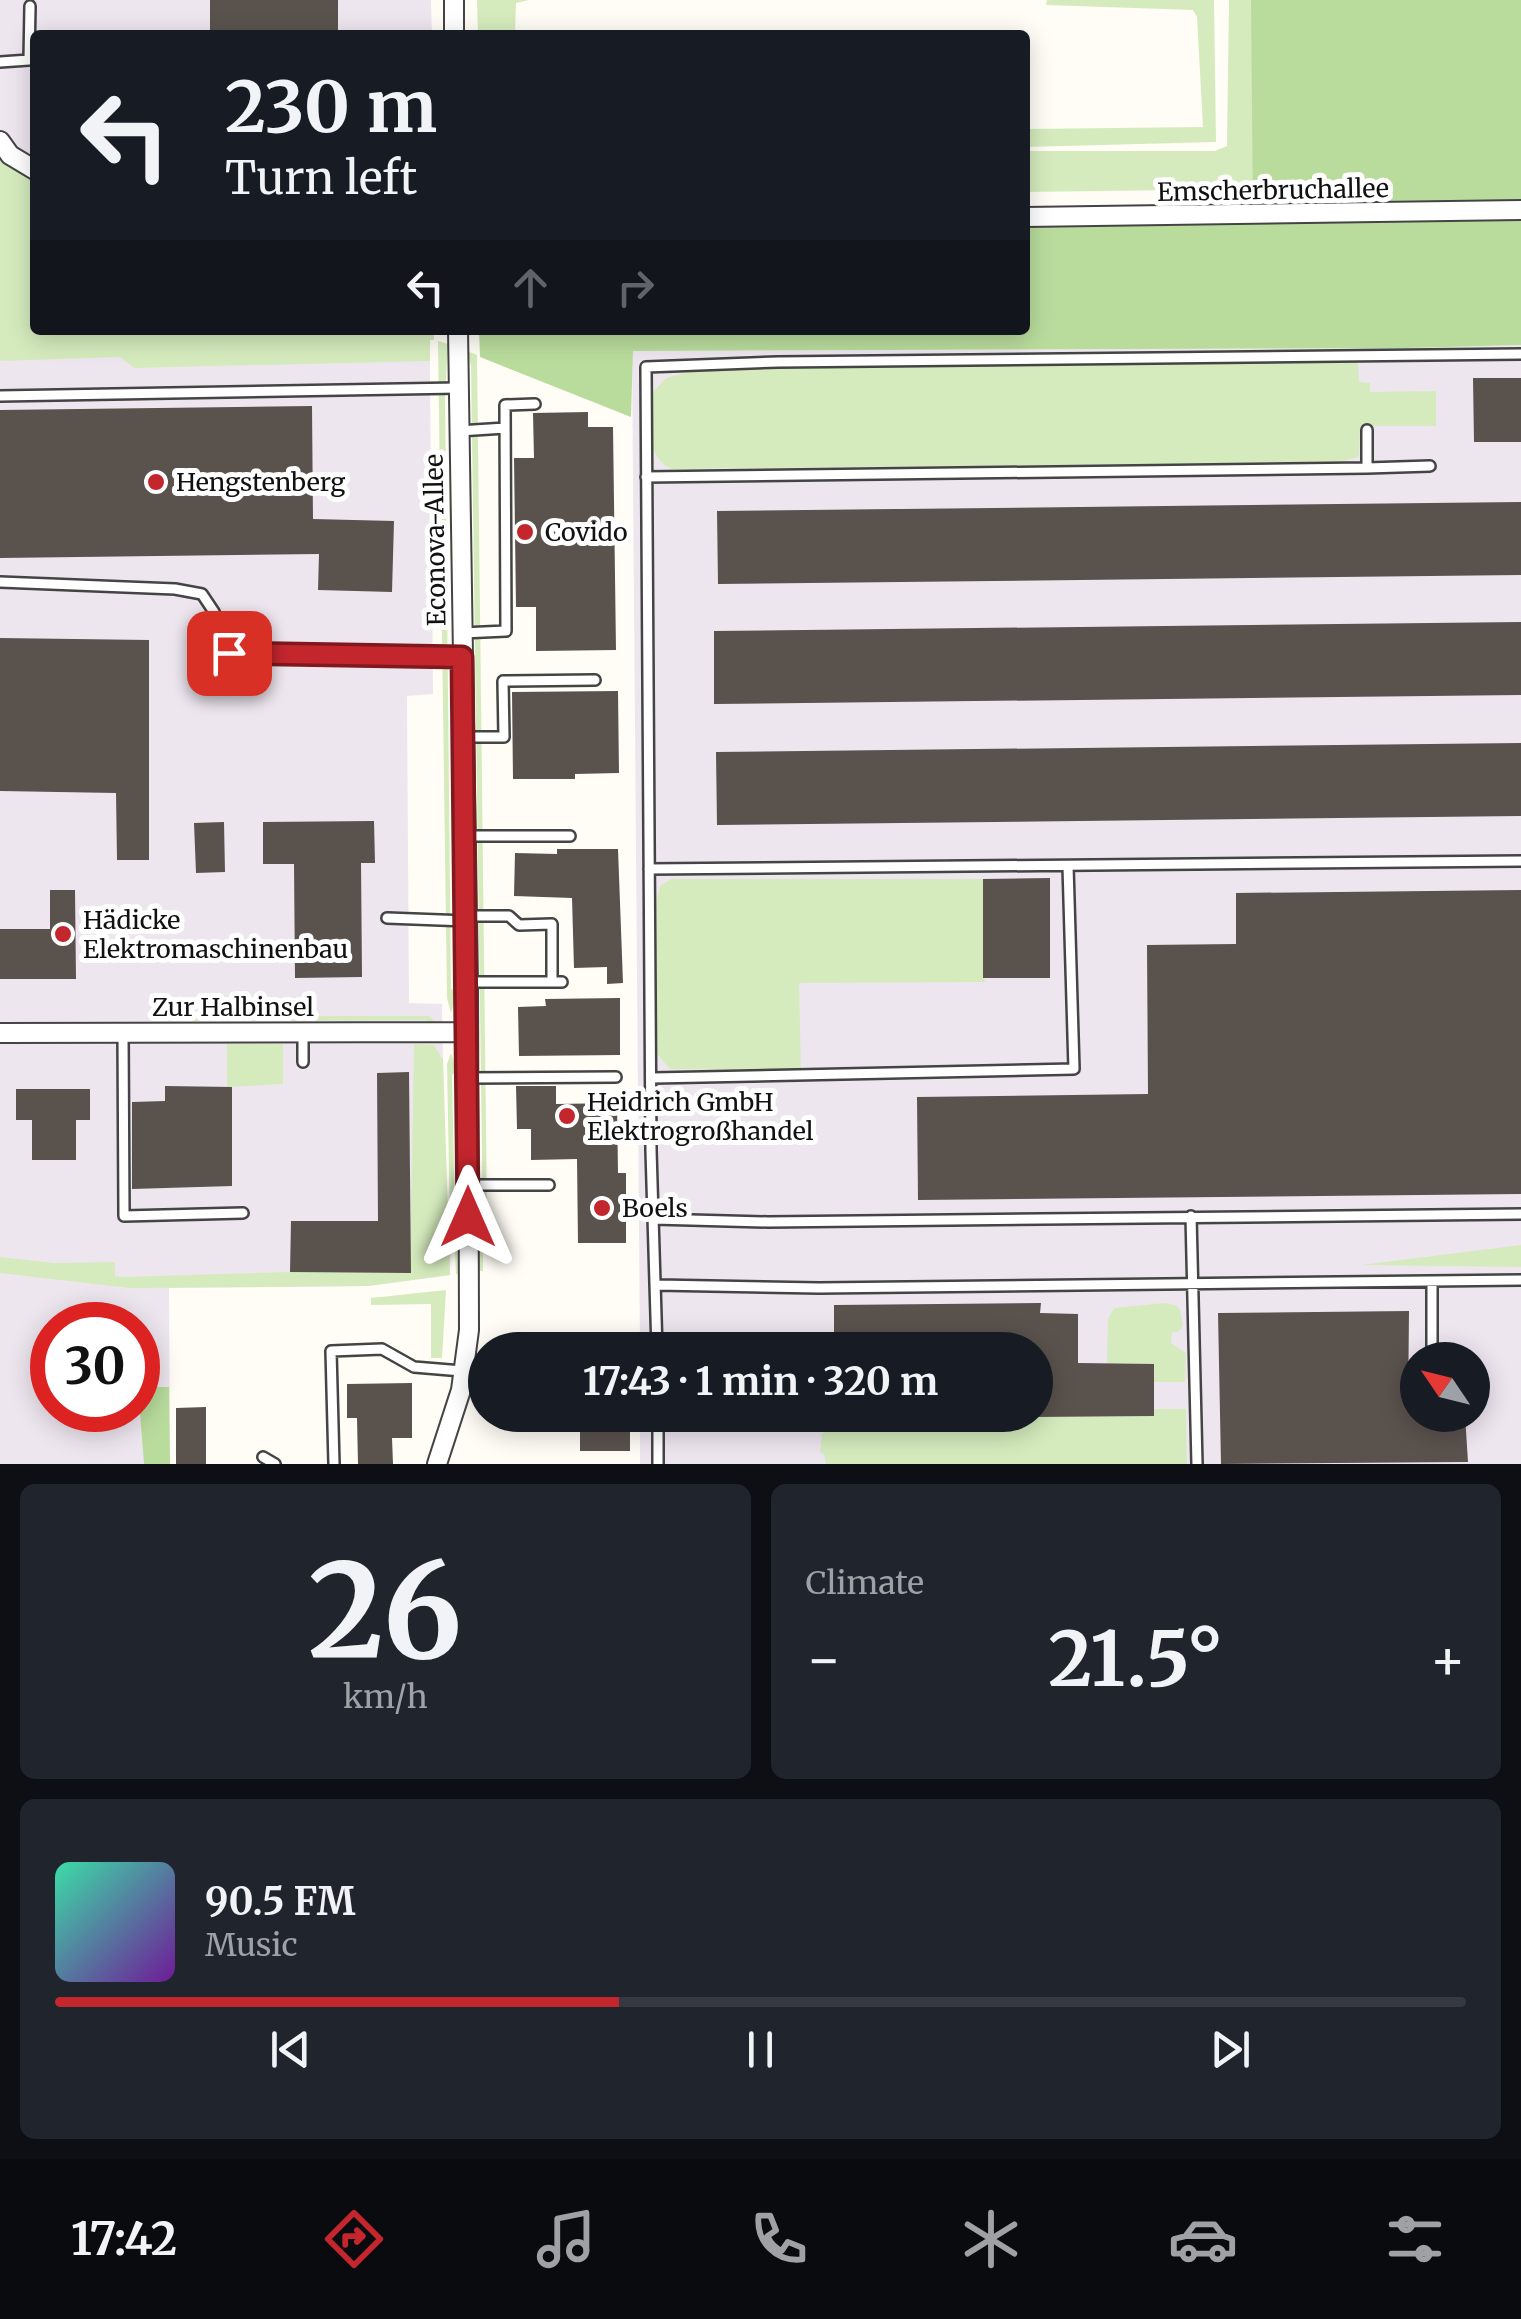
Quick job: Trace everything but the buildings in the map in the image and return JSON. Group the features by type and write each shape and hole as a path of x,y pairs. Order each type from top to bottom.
{"street":[{"path":"454,0 454,30"},
{"path":"0,141 10,155 30,167"},
{"name":"Emscherbruchallee","path":"1030,217 1521,210"},
{"name":"Econova-Allee","path":"437,1464 465,1371 469,1330 458,335"},
{"name":"Zur Halbinsel","path":"0,1033 467,1032"}],"lane":[{"path":"0,62 29,60 30,6"},
{"path":"658,1332 649,869 646,367 778,362 1521,354"},
{"path":"0,396 458,388"},
{"path":"462,632 506,631 505,405 535,404"},
{"path":"459,431 505,428"},
{"path":"1367,430 1368,468"},
{"path":"646,477 1430,466"},
{"path":"0,582 174,589 202,594 214,612 229,653 462,657"},
{"path":"463,737 504,737 503,681 595,680"},
{"path":"465,836 570,836"},
{"path":"649,869 1521,862"},
{"path":"653,1078 1074,1069 1068,866"},
{"path":"388,918 509,916 518,925 552,924 557,982 468,982"},
{"path":"303,1032 303,1062"},
{"path":"123,1033 124,1216 243,1213"},
{"path":"467,1078 616,1077"},
{"path":"468,1185 549,1185"},
{"path":"654,1219 768,1222 1521,1214"},
{"path":"1191,1216 1197,1464"},
{"path":"657,1285 819,1288 1521,1280"},
{"path":"1432,1281 1432,1342"},
{"path":"334,1464 331,1351 382,1349 414,1368 465,1371"},
{"path":"658,1432 658,1464"},
{"path":"263,1457 275,1464"}],"shaded area":[{"path":"0,0 431,0 432,30 30,30 30,335 434,335 434,340 430,340 433,694 407,696 409,1003 442,1004 450,1275 368,1286 169,1288 170,1464 0,1464"},
{"path":"1521,345 1521,1464 640,1464 640,1432 1053,1432 1053,1332 640,1332 632,351"}],"green space":[{"path":"477,0 529,0 516,3 515,30 478,30"},
{"path":"1047,0 1214,0 1216,142 1030,147 1030,129 1203,127 1197,17 1193,10 1046,5"},
{"path":"1229,0 1253,0 1255,189 1030,192 1030,151 1215,151 1227,146"},
{"path":"1251,0 1521,0 1521,345 633,351 631,417 480,357 479,335 1030,335 1030,222 1253,217"},
{"path":"0,158 30,178 30,335 434,335 434,340 430,340 430,361 134,368 120,357 0,361"},
{"path":"438,341 448,344 445,396 451,988 457,994 451,1013 447,998"},
{"path":"467,351 477,355 487,1213 483,1271 478,1271 478,1230 483,1221 471,366"},
{"path":"1358,363 1359,382 1370,383 1370,392 1436,391 1436,426 1360,426 1359,457 1338,462 672,469 657,456 650,436 653,392 666,378 705,368"},
{"path":"671,879 983,879 986,982 799,983 801,1070 670,1069 657,1054 657,896 660,886"},
{"path":"165,1016 429,1016 438,1024 428,1026 426,1020 165,1021"},
{"path":"227,1044 283,1044 283,1084 227,1087"},
{"path":"414,1044 434,1045 443,1060 450,1275 368,1286 129,1288 0,1273 0,1257 54,1263 115,1262 115,1276 121,1277 410,1273"},
{"path":"451,1053 457,1071 452,1075 460,1274 456,1274 454,1230 450,1222 447,1064"},
{"path":"1521,1245 1521,1267 1361,1265"},
{"path":"446,1290 442,1358 431,1358 431,1304 371,1305 371,1298"},
{"path":"1164,1303 1180,1309 1183,1326 1172,1332 1171,1343 1186,1353 1185,1382 1154,1382 1107,1363 1108,1319 1114,1308"},
{"path":"160,1387 169,1387 170,1464 144,1464 142,1432 160,1432"},
{"path":"1154,1409 1186,1409 1187,1464 826,1464 820,1452 825,1432 1053,1432 1053,1417 1153,1416"}],"place":[{"name":"Hengstenberg","path":"156,482"},
{"name":"Covido","path":"525,532"},
{"name":"Hädicke Elektromaschinenbau","path":"63,934"},
{"name":"Heidrich GmbH Elektrogroßhandel","path":"567,1116"},
{"name":"Boels","path":"602,1208"}],"route":[{"path":"229,653 462,657 468,1217"}]}
